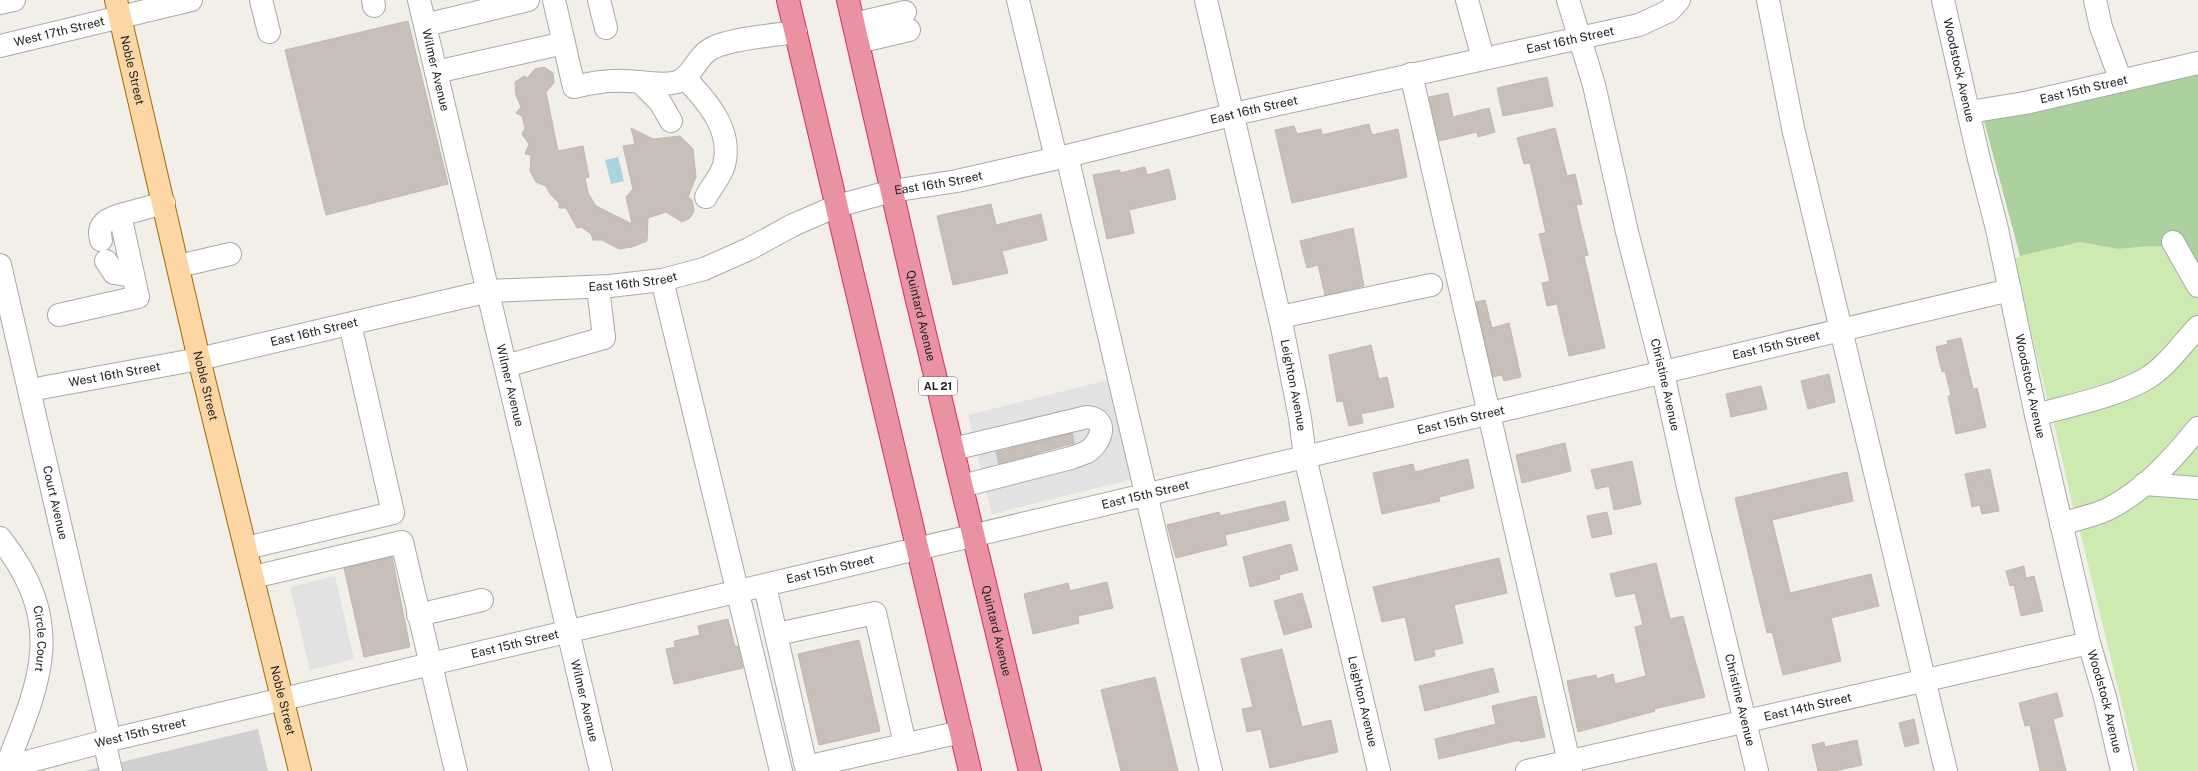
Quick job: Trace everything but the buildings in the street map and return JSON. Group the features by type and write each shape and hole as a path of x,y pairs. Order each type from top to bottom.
{"highway":[{"path":"788,0 970,771"},
{"name":"Quintard Avenue","path":"848,0 1030,771"}],"main road":[{"name":"Noble Street","path":"118,9 179,266 199,359 300,771"}],"street":[{"path":"0,3 14,0"},
{"name":"West 17th Street","path":"0,46 118,9 191,0"},
{"path":"262,0 269,32"},
{"name":"Wilmer Avenue","path":"419,0 489,291 601,771"},
{"path":"425,25 528,0"},
{"path":"554,0 574,87 603,81 640,82 662,85 685,78 709,49 742,40 796,32"},
{"path":"599,0 606,28"},
{"path":"1018,0 1062,157 1146,495 1211,771"},
{"name":"Leighton Avenue","path":"1206,0 1280,317 1300,418 1305,457 1379,771"},
{"path":"1467,0 1483,58"},
{"name":"Christine Avenue","path":"1568,0 1578,37 1594,85 1627,232 1663,372 1688,487 1757,771"},
{"name":"East 16th Street","path":"199,359 489,291 598,287 662,280 704,269 749,249 793,225 837,206 892,191 957,181 1062,157 1233,114 1578,37 1639,25 1669,11 1679,0"},
{"path":"1768,0 1794,128 1843,330 1946,771"},
{"name":"Woodstock Avenue","path":"1943,0 2010,290 2036,415 2061,524 2089,643 2105,697 2122,771"},
{"path":"2095,0 2101,27 2121,81"},
{"path":"856,33 907,21"},
{"path":"436,72 564,43"},
{"name":"East 15th Street","path":"1969,112 2025,103 2198,63"},
{"path":"1411,74 1570,766"},
{"path":"685,78 709,105 725,138 723,166 706,197"},
{"path":"640,82 660,102 671,121"},
{"path":"133,276 114,273 104,251 100,234 102,224 109,218 164,202"},
{"path":"59,315 138,297 120,215"},
{"path":"2173,242 2198,286"},
{"path":"179,266 230,254"},
{"name":"Court Avenue","path":"0,265 30,390 107,740 111,771"},
{"path":"662,280 781,771"},
{"path":"1280,317 1431,285"},
{"path":"506,366 604,338 598,287"},
{"name":"East 15th Street","path":"282,700 2010,290"},
{"path":"246,548 393,513 350,324"},
{"path":"2036,415 2119,391 2144,380 2170,360 2198,327"},
{"name":"West 16th Street","path":"30,390 199,359"},
{"path":"953,449 1087,417 1097,420 1100,424 1102,432 1098,442 1087,452 1071,458 962,486"},
{"path":"2061,524 2108,509 2144,484 2166,465 2198,428"},
{"path":"2144,484 2198,488"},
{"name":"Circle Court","path":"0,538 12,553 32,588 39,613 42,635 40,673 30,709 3,768"},
{"path":"253,577 402,542 456,771"},
{"path":"765,586 806,768 961,732"},
{"path":"418,615 482,600"},
{"path":"777,634 875,613 905,744"},
{"name":"East 14th Street","path":"1528,771 1570,766 1745,722 2089,643"},
{"name":"West 15th Street","path":"3,768 107,740 282,700"}],"shaded area":[{"path":"1108,380 1133,479 992,514 968,415"},
{"path":"335,576 354,659 310,670 290,587"},
{"path":"258,729 268,771 84,771"}],"green space":[{"path":"2198,72 2198,280 2178,234 2162,238 2163,247 2152,246 2117,249 2080,242 2020,256 1984,121"},
{"path":"2080,242 2117,249 2152,246 2163,247 2173,254 2198,294 2198,317 2141,375 2049,407 2014,260 2020,256"},
{"path":"2198,334 2198,416 2170,450 2109,500 2074,511 2054,424"},
{"path":"2198,437 2198,482 2160,480"},
{"path":"2145,493 2198,495 2198,771 2138,771 2078,523"}],"water":[{"path":"618,157 624,181 611,184 605,160"}]}
